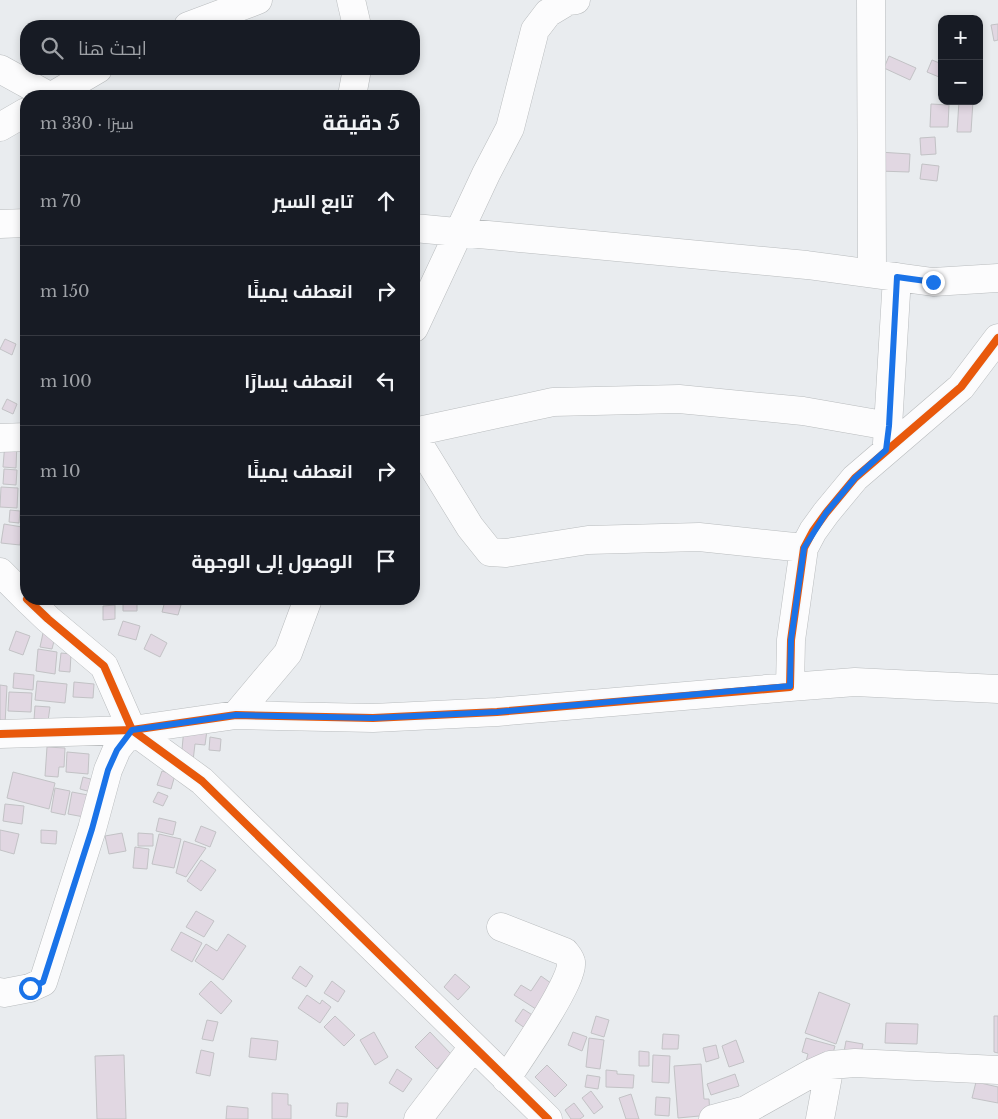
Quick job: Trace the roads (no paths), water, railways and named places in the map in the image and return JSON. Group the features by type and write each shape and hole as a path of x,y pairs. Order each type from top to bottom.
{"street":[{"path":"204,20 258,0"},
{"path":"351,0 356,20"},
{"path":"420,315 510,128 535,30 548,13 568,1 576,0"},
{"path":"871,0 884,275 888,438"},
{"path":"0,69 54,90"},
{"path":"66,90 89,75"},
{"path":"353,90 356,75"},
{"path":"0,127 20,115"},
{"path":"0,224 20,223"},
{"path":"420,229 807,265 933,282 998,278"},
{"path":"790,686 791,640 804,548 826,513 888,438 961,387 998,338"},
{"path":"420,431 553,402 679,399 803,410 888,438"},
{"path":"0,438 20,437"},
{"path":"420,446 470,527 490,552 506,553 588,540 699,537 804,548"},
{"path":"0,572 20,591"},
{"path":"34,605 104,666 132,730 202,781 548,1119"},
{"path":"236,715 288,653 306,605"},
{"path":"0,734 132,730 236,715 373,718 497,712 855,682 998,689"},
{"path":"0,992 4,994 30,988 43,982 92,829 108,770 117,750 132,730"},
{"path":"501,927 565,952 571,961 570,972 550,1011 506,1079"},
{"path":"418,1119 473,1047"},
{"path":"713,1119 746,1110 830,1065 855,1063 998,1070"},
{"path":"820,1119 830,1065"}]}
